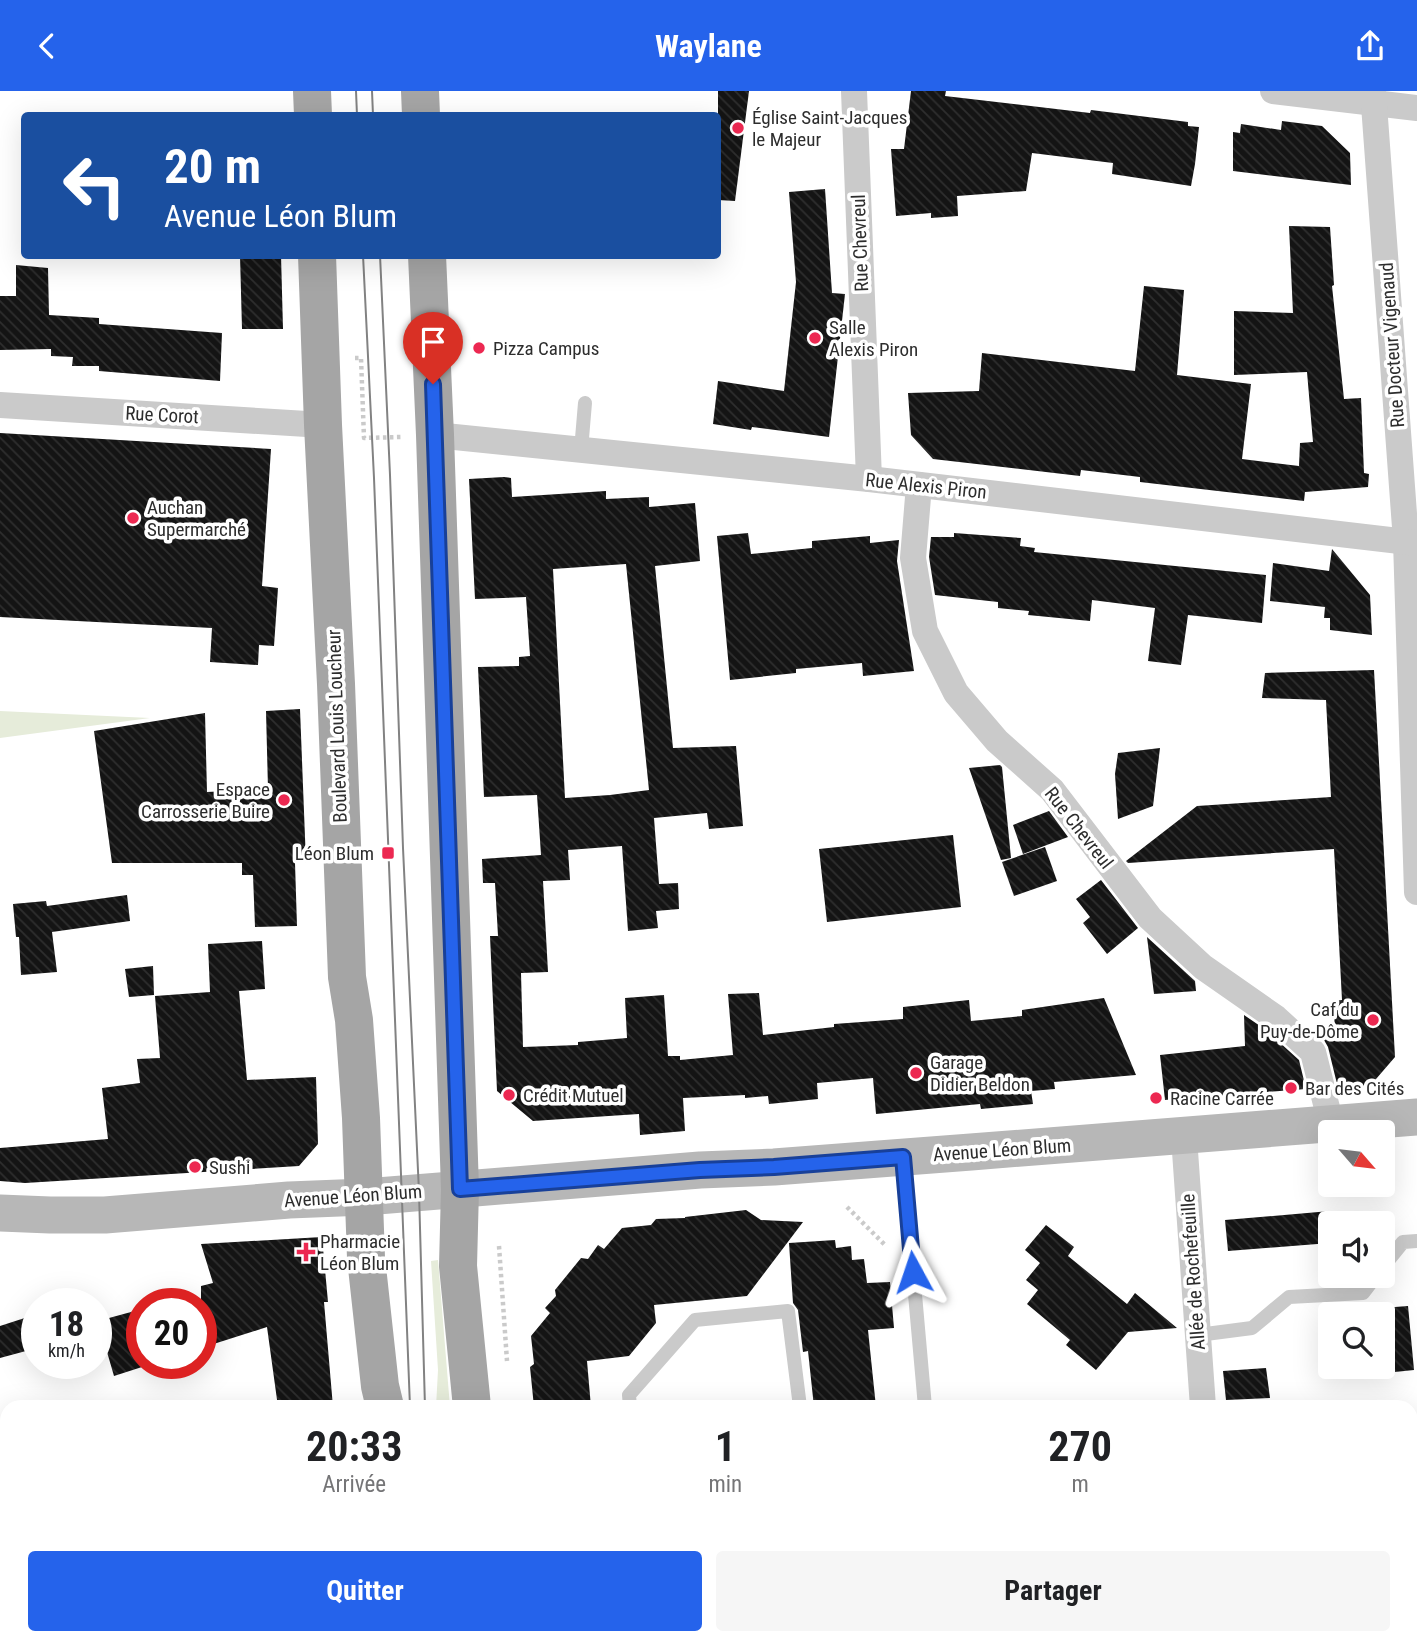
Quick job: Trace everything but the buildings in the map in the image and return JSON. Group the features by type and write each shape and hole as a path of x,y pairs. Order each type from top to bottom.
{"main road":[{"path":"312,91 313,112"},
{"path":"420,91 421,112"},
{"name":"Boulevard Louis Loucheur","path":"317,259 346,978 354,1020 366,1258 383,1400"},
{"path":"427,259 418,436 460,1189 458,1266 471,1400"},
{"name":"Avenue Léon Blum","path":"1380,1120 1417,1117"},
{"name":"Avenue Léon Blum","path":"0,1213 105,1215 1318,1125"}],"street":[{"name":"Rue Chevreul","path":"854,91 869,479"},
{"path":"1273,91 1374,97 1417,108"},
{"name":"Rue Docteur Vigenaud","path":"1374,97 1412,542 1417,892"},
{"name":"Rue Corot","path":"0,405 323,425"},
{"name":"Rue Alexis Piron","path":"418,436 869,479 1412,542"},
{"name":"Rue Chevreul","path":"919,485 913,558 925,631 956,693 997,741 1052,790 1150,918 1203,967 1276,1018 1313,1052 1330,1120"},
{"name":"Allée de Rochefeuille","path":"1184,1137 1203,1400"}],"lane":[{"path":"581,450 585,403"},
{"path":"903,1157 924,1400"},
{"path":"1395,1251 1402,1242 1417,1241"},
{"path":"1198,1335 1252,1328 1289,1297 1363,1293 1367,1288"},
{"path":"629,1400 629,1395 695,1319 788,1311 799,1400"}],"path":[{"path":"363,438 418,436"},
{"path":"847,1207 913,1272"},
{"path":"499,1246 508,1367"}],"green space":[{"path":"0,711 150,718 0,738"},
{"path":"438,1260 449,1400 436,1400 438,1370 431,1261"}],"tram line":[{"path":"356,91 357,112"},
{"path":"372,91 373,112"},
{"path":"363,259 410,1400"},
{"path":"380,259 419,1192 425,1400"}],"place":[{"name":"Église Saint-Jacques le Majeur","path":"738,128"},
{"name":"Salle Alexis Piron","path":"815,338"},
{"name":"Pizza Campus","path":"479,348"},
{"name":"Auchan Supermarché","path":"133,518"},
{"name":"Espace Carrosserie Buire","path":"284,800"},
{"name":"Léon Blum","path":"388,853"},
{"name":"Caf du Puy-de-Dôme","path":"1373,1020"},
{"name":"Garage Didier Beldon","path":"916,1073"},
{"name":"Bar des Cités","path":"1291,1088"},
{"name":"Crédit Mutuel","path":"509,1095"},
{"name":"Racine Carrée","path":"1156,1098"},
{"name":"Sushi","path":"195,1167"},
{"name":"Pharmacie Léon Blum","path":"306,1252"}],"route":[{"path":"433,384 460,1189 903,1157 913,1272"}]}
